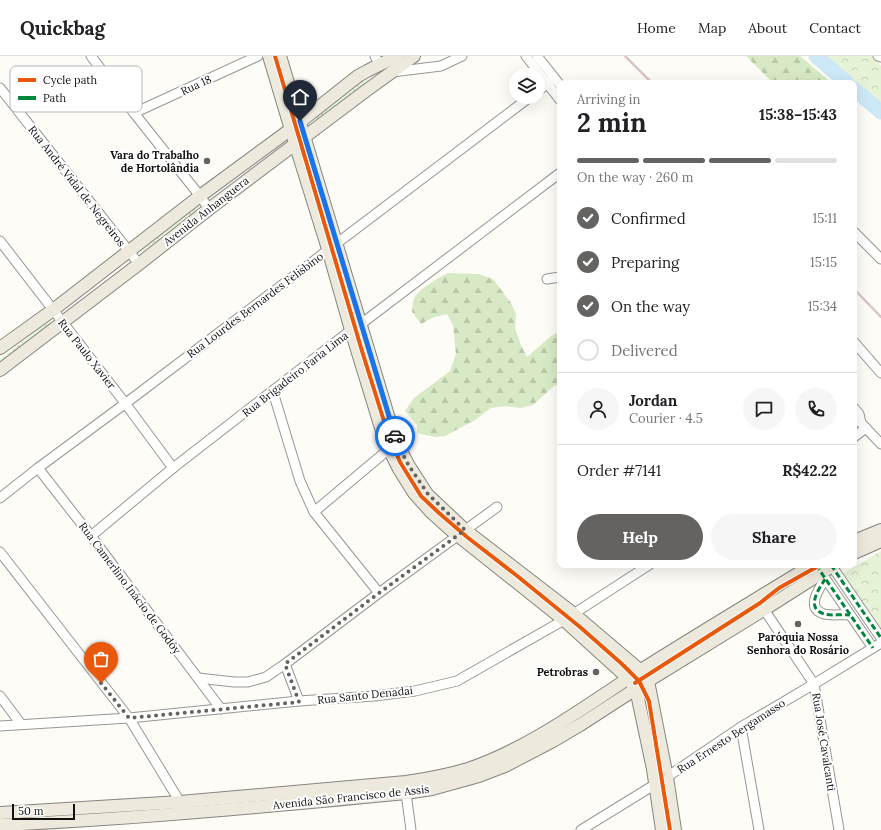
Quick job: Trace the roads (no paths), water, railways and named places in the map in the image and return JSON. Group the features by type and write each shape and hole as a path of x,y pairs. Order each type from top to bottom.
{"main road":[{"path":"269,56 295,125 333,246 389,450 414,493 431,512 461,532 569,617 597,634 641,670 648,681 667,777 675,830"},
{"path":"280,56 295,125"},
{"name":"Avenida Anhanguera","path":"0,348 53,310 128,251 367,70 377,60 397,56"},
{"name":"Avenida Anhanguera","path":"0,370 300,140 374,84 413,57"},
{"path":"367,70 374,84"},
{"path":"356,327 400,449 409,466 428,494 461,532"},
{"path":"857,540 881,530"},
{"path":"857,552 881,541"},
{"name":"Avenida São Francisco de Assis","path":"0,813 180,802 406,782 432,778 467,769 494,759 527,742 807,568"},
{"name":"Avenida São Francisco de Assis","path":"0,825 52,826 210,810 406,793 432,789 479,776 505,766 580,725 648,681 765,610 821,572"},
{"path":"569,617 629,678 636,689 656,785 662,830"}],"street":[{"path":"91,56 99,66"},
{"name":"Rua 18","path":"142,109 258,56"},
{"path":"391,73 441,66 462,56"},
{"path":"526,56 554,82"},
{"path":"538,56 554,82"},
{"path":"413,57 417,64 424,69"},
{"path":"545,87 554,82"},
{"name":"Rua André Vidal de Negreiros","path":"0,88 10,101"},
{"name":"Rua Lourdes Bernardes Felisbino","path":"0,498 521,104"},
{"name":"Rua André Vidal de Negreiros","path":"19,112 139,264"},
{"path":"134,113 209,209"},
{"name":"Rua Brigadeiro Faria Lima","path":"91,536 173,468 557,175"},
{"path":"857,235 881,259"},
{"name":"Rua Paulo Xavier","path":"0,241 173,468"},
{"path":"547,279 557,277"},
{"path":"857,345 881,373"},
{"path":"273,392 300,481 314,512 379,593"},
{"path":"857,412 859,414 860,424 881,444"},
{"path":"314,512 389,450"},
{"name":"Rua Camerlino Inácio de Godóy","path":"38,468 221,709"},
{"path":"198,678 248,682 266,677 461,532 497,507"},
{"path":"0,552 129,718 180,802"},
{"name":"Rua Santo Denadai","path":"0,726 129,718 374,696 415,691 457,681 569,617 644,568"},
{"path":"834,568 881,638"},
{"path":"821,572 850,615 877,645"},
{"path":"821,572 814,601 816,608 824,614 850,615"},
{"name":"Rua José Cavalcanti","path":"757,599 814,684 839,830"},
{"name":"Rua Ernesto Bergamasso","path":"581,830 656,785 742,727 877,645"},
{"path":"285,664 299,702"},
{"path":"0,696 21,724"},
{"path":"742,727 758,830"},
{"path":"406,793 411,830"}],"waterway":[{"path":"816,56 844,80"},
{"path":"857,92 881,112"}],"railway":[{"path":"625,56 649,80"},
{"path":"857,292 881,317"}],"place":[{"name":"Vara do Trabalho de Hortolândia","path":"207,161"},
{"name":"Paróquia Nossa Senhora do Rosário","path":"798,624"},
{"name":"Petrobras","path":"596,672"}]}
